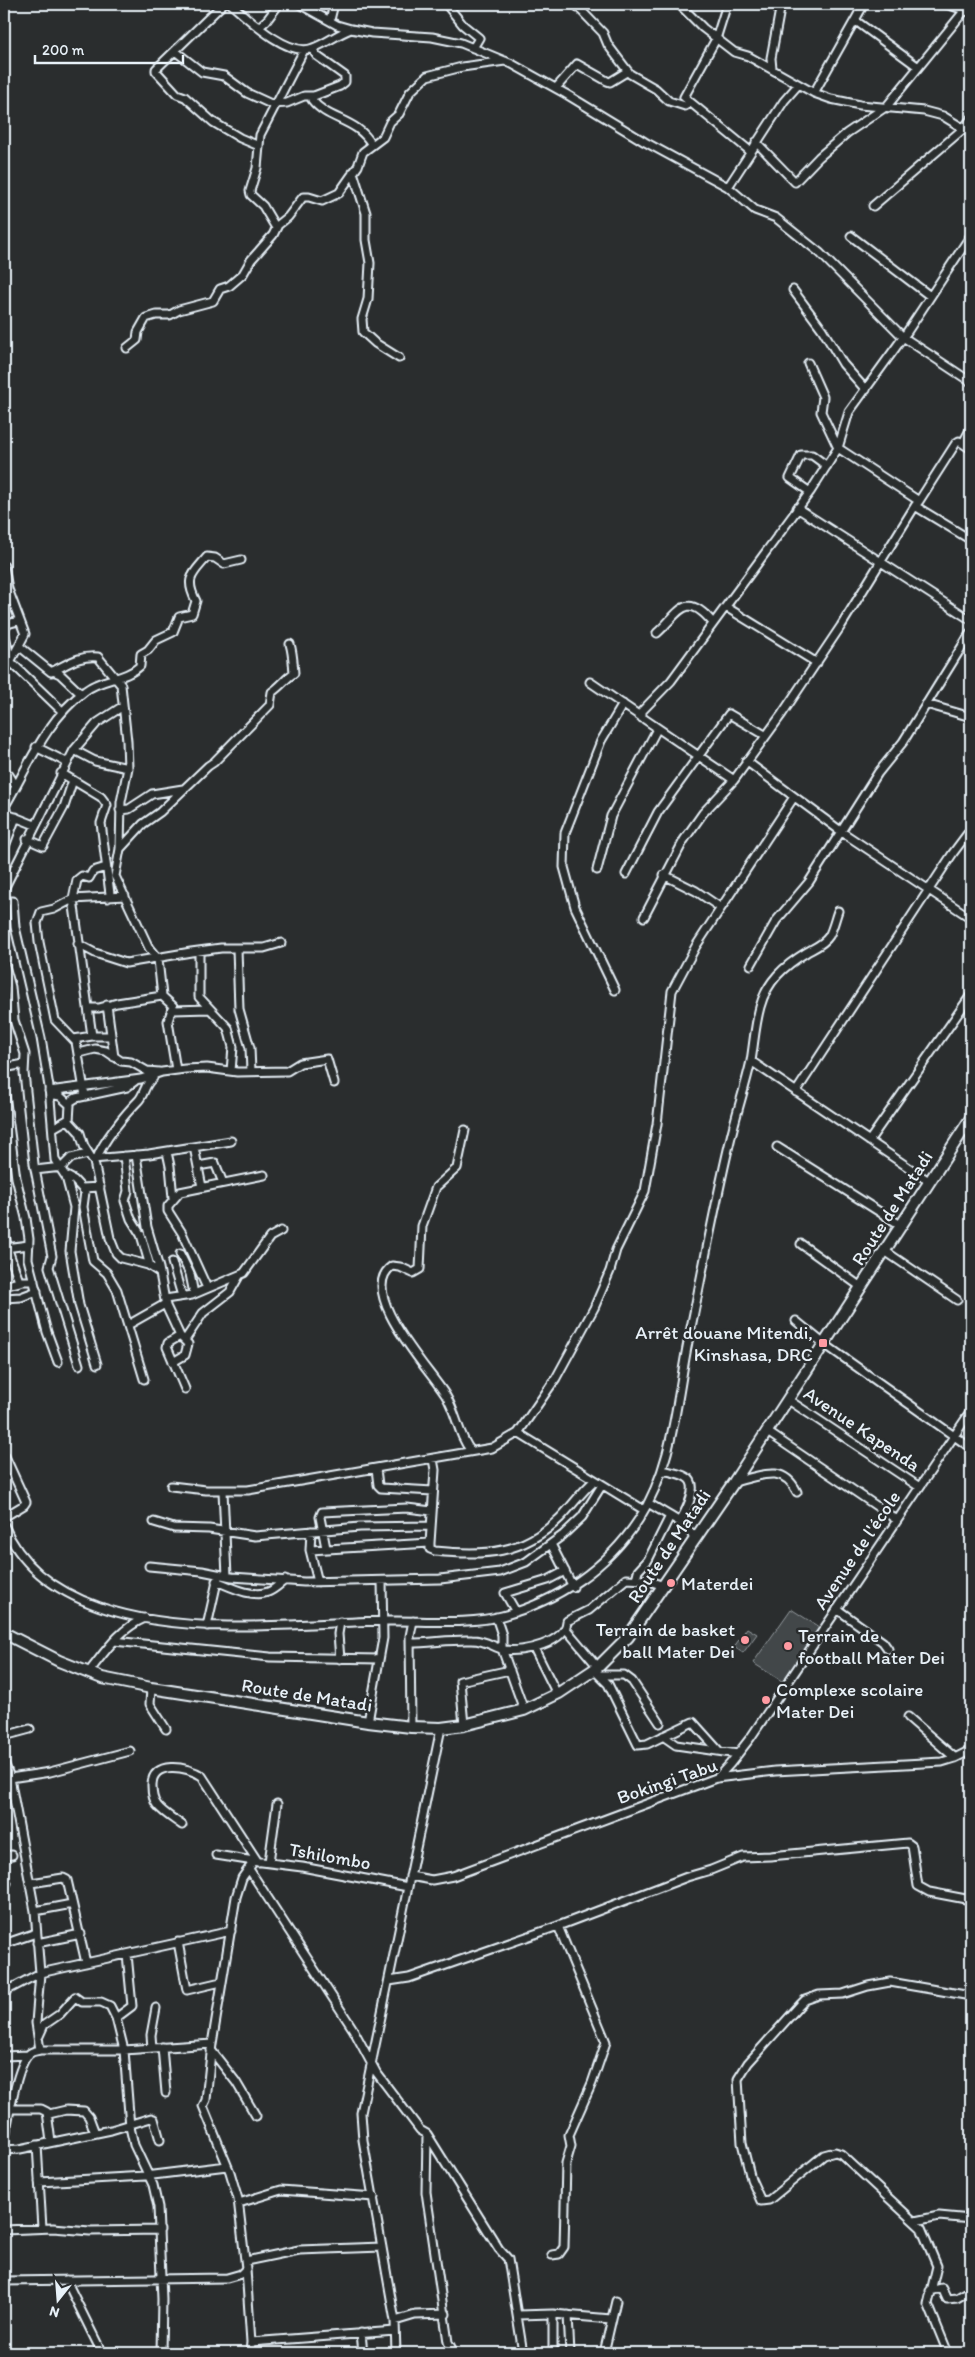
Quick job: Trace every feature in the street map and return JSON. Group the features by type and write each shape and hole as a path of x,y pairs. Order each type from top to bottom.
{"highway":[{"name":"Route de Matadi","path":"4,1633 88,1673 151,1688 411,1727 441,1728 464,1725 524,1710 557,1694 598,1671 628,1637 696,1540 823,1344 970,1124"}],"street":[{"path":"223,4 156,68 157,73 177,94 185,97 213,122 240,138 259,146"},
{"path":"231,4 259,27 286,45 304,50 312,49 334,36 351,29"},
{"path":"259,27 279,4"},
{"path":"299,4 351,29 372,33 443,38 505,61 556,88 657,149 728,188 755,210 776,218 820,253 903,337 971,382"},
{"path":"330,20 334,4"},
{"path":"446,4 463,25 479,38 473,48"},
{"path":"576,4 603,33 608,45 628,71 674,104 685,106 689,103"},
{"path":"727,4 716,39 684,95 684,99 719,124 750,151"},
{"path":"772,69 771,58 781,4"},
{"path":"814,93 864,4"},
{"path":"756,142 795,182 818,157 894,98 917,66 968,11 946,4"},
{"path":"681,5 716,39 734,52 748,56 814,93 843,102 924,111 943,116 971,133"},
{"path":"856,21 917,66"},
{"path":"175,51 202,72 224,76 264,101 277,104 287,103 304,96 314,96 343,85 346,78 314,54 312,49"},
{"path":"276,228 263,206 250,193 258,168 260,135 304,50"},
{"path":"127,348 137,340 138,332 145,319 156,315 170,315 179,310 213,301 220,289 229,286 242,274 250,260 303,198 327,199 339,193 360,162 362,152 384,136 388,125 399,114 410,92 427,76 463,66 480,66 505,61"},
{"path":"556,88 576,64 610,82 628,71"},
{"path":"728,188 756,142 784,101 798,85"},
{"path":"314,96 312,100 315,104 328,113 353,124 368,138 372,145"},
{"path":"873,206 963,129 971,119"},
{"path":"353,172 366,213 366,240 370,261 368,299 362,319 363,332 375,343 399,358"},
{"path":"635,713 644,710 671,681 810,492 838,448 849,412 903,337 971,235"},
{"path":"851,236 930,296"},
{"path":"793,290 822,329 843,364 866,390"},
{"path":"808,363 822,397 821,412 838,448 971,540"},
{"path":"963,443 971,428"},
{"path":"644,917 664,875 692,827 734,780 816,663 956,443 959,441 971,449"},
{"path":"810,492 790,478 801,455 812,456 827,466"},
{"path":"797,508 879,563 971,620"},
{"path":"35,825 7,814 4,805 36,747 62,711 81,694 100,682 132,672 139,667 141,654 148,650 153,642 173,632 179,617 193,612 196,601 190,579 192,573 202,565 207,556 215,558 224,564 241,560"},
{"path":"4,566 7,594 25,634 4,673"},
{"path":"657,633 677,610 692,607 703,610 714,623"},
{"path":"726,607 816,663"},
{"path":"4,625 18,620"},
{"path":"4,631 11,662 62,711"},
{"path":"752,965 776,921 809,882 878,773 903,742 971,632"},
{"path":"120,849 270,705 272,692 283,686 288,676 294,674 292,661 294,654 290,644"},
{"path":"19,646 43,666 60,674 81,694"},
{"path":"53,671 68,662 86,656 98,657 121,685 128,768 120,810 120,849 115,876 149,948 158,959 162,996 173,1006 168,1021 176,1070"},
{"path":"590,682 734,780"},
{"path":"615,990 575,907 564,867 564,841 565,833 601,741 623,704"},
{"path":"926,704 971,717"},
{"path":"4,889 14,872 27,840 66,762 98,723 123,706"},
{"path":"642,718 644,710"},
{"path":"626,874 658,812 729,714 765,735"},
{"path":"597,870 611,816 657,729"},
{"path":"36,747 66,762"},
{"path":"74,750 95,761 128,768"},
{"path":"746,761 842,832 929,892 971,918"},
{"path":"4,770 20,777"},
{"path":"4,770 10,775 16,786"},
{"path":"61,773 101,797 107,805 101,817 110,894 108,898"},
{"path":"27,840 43,846 64,807 73,780"},
{"path":"120,810 129,809 152,794 186,787"},
{"path":"171,1486 224,1490 266,1488 496,1446 518,1432 556,1378 594,1308 610,1271 616,1250 645,1191 657,1124 672,991 696,946 794,797"},
{"path":"4,850 16,817"},
{"path":"796,1092 953,853 971,829"},
{"path":"92,1036 73,900 77,880 82,876 89,878 93,871 106,867"},
{"path":"664,875 696,891 721,908"},
{"path":"85,1096 79,1053 74,1039 55,1020 37,923 41,912 54,909 73,900 125,896"},
{"path":"4,901 13,901 15,927 41,1038 50,1093 54,1160 65,1175 74,1207 70,1247 76,1292 80,1312 97,1364"},
{"path":"4,1525 32,1567 50,1581 80,1598 108,1609 145,1618 207,1626 274,1626 496,1617 516,1612 573,1587 608,1557 634,1526 648,1503 662,1470 675,1422 686,1354 716,1202 751,1061 759,1011 766,990 785,966 827,938 838,910"},
{"path":"78,944 95,953 125,963 199,951 264,948 281,943"},
{"path":"237,948 239,1009 250,1048 251,1071"},
{"path":"199,951 199,996 228,1028 233,1047 231,1071"},
{"path":"4,962 11,987 14,1020 25,1054 24,1064 35,1170 51,1249 50,1267 52,1279 79,1365"},
{"path":"869,1140 971,995"},
{"path":"88,1008 99,1008 162,996"},
{"path":"107,1005 114,1058"},
{"path":"173,1010 209,1009"},
{"path":"74,1039 92,1036 111,1036"},
{"path":"79,1053 98,1049 109,1052 114,1058 148,1071 159,1073"},
{"path":"50,1093 138,1080 176,1070 198,1068 231,1071 287,1071 300,1063 327,1059 334,1083"},
{"path":"751,1061 930,1182"},
{"path":"4,1068 24,1064"},
{"path":"93,1157 130,1108 139,1100 145,1085 159,1073"},
{"path":"68,1103 85,1096 127,1087 138,1080"},
{"path":"4,1087 16,1178 26,1218 29,1245 28,1259 47,1332 58,1362"},
{"path":"50,1093 58,1094 68,1103 70,1107 69,1119 80,1133 93,1157 110,1238 116,1253 121,1258 150,1266 160,1273"},
{"path":"52,1128 69,1119"},
{"path":"465,1130 457,1168 436,1187 422,1226 420,1269 413,1273 397,1266 392,1266 383,1276 381,1288 400,1332 415,1357 446,1395 461,1436 471,1451"},
{"path":"35,1170 60,1167 72,1158 167,1152 231,1141"},
{"path":"777,1147 902,1226"},
{"path":"194,1148 202,1188"},
{"path":"167,1152 173,1198"},
{"path":"136,1155 147,1227 160,1273 165,1302 188,1347 185,1355 173,1362"},
{"path":"124,1156 128,1191 125,1201 131,1219 141,1235 150,1266"},
{"path":"198,1166 215,1163 223,1183"},
{"path":"207,1288 182,1233 168,1211 168,1206 180,1192 264,1174"},
{"path":"65,1175 74,1180 86,1195 84,1206 93,1261 107,1273 117,1290 144,1379"},
{"path":"82,1188 100,1186"},
{"path":"4,1227 6,1247 19,1281"},
{"path":"128,1325 165,1302 194,1294 246,1272 258,1251 270,1237 281,1231"},
{"path":"801,1244 861,1287"},
{"path":"6,1247 29,1245"},
{"path":"885,1251 958,1300"},
{"path":"180,1254 190,1274 194,1294"},
{"path":"172,1262 182,1296"},
{"path":"185,1389 167,1344 182,1338 203,1313 234,1288 239,1276"},
{"path":"4,1286 19,1281 34,1281"},
{"path":"4,1298 21,1297 37,1291"},
{"path":"796,1321 823,1344 971,1448"},
{"name":"Avenue Kapenda","path":"787,1399 918,1486"},
{"name":"Avenue de l'école","path":"716,1778 738,1754 837,1610 918,1486 971,1411"},
{"path":"766,1431 897,1520"},
{"path":"518,1432 602,1486 644,1510"},
{"path":"4,1454 26,1502 4,1517"},
{"path":"433,1459 430,1549 453,1554 490,1554 513,1549 550,1527 594,1481"},
{"path":"376,1469 378,1485 381,1488 433,1490"},
{"path":"662,1470 687,1477 690,1480 692,1500 680,1521"},
{"path":"734,1482 766,1474 782,1474 791,1480 798,1492"},
{"path":"150,1566 202,1571 221,1577 318,1582 448,1578 505,1571 526,1562 551,1544 582,1517 602,1486"},
{"path":"207,1626 221,1577 225,1531 224,1490"},
{"path":"648,1503 680,1521 696,1540"},
{"path":"326,1548 320,1514 328,1511 406,1508 432,1511"},
{"path":"636,1579 638,1571 648,1560 670,1516"},
{"path":"154,1522 181,1529 225,1531 255,1536 360,1527 431,1526"},
{"path":"311,1531 310,1550 318,1582"},
{"path":"310,1550 430,1543"},
{"path":"551,1544 573,1587"},
{"path":"516,1612 505,1593 548,1580 565,1571"},
{"path":"221,1577 242,1591 264,1593 271,1591 285,1580"},
{"path":"410,1643 472,1640 487,1642 502,1649 520,1650 534,1648 554,1639 566,1629 567,1622 589,1610 626,1579 636,1579 664,1586"},
{"path":"368,1722 380,1659 383,1621 382,1581"},
{"path":"837,1610 883,1642 888,1649"},
{"path":"496,1617 502,1635 502,1649 524,1710"},
{"path":"88,1673 114,1640 136,1622 145,1618"},
{"path":"411,1727 410,1643 412,1621"},
{"path":"340,1622 338,1634 340,1659"},
{"path":"566,1629 608,1684 638,1745 643,1746 695,1722 719,1751"},
{"path":"114,1640 270,1657 380,1659"},
{"path":"534,1648 557,1694"},
{"path":"464,1725 460,1681 510,1670"},
{"path":"598,1671 618,1674 632,1680 660,1723"},
{"path":"151,1688 150,1704 166,1729"},
{"path":"908,1718 955,1758"},
{"path":"4,1736 30,1728"},
{"path":"394,2352 395,2321 361,2126 362,2102 390,1981 441,1728"},
{"path":"663,1736 676,1745 738,1754"},
{"name":"Bokingi Tabu","path":"410,1876 432,1880 453,1876 716,1778 774,1772 942,1762 971,1750"},
{"path":"10,1778 50,1772 130,1751"},
{"path":"4,1762 10,1778 35,1911 40,1973 36,2024 40,2050"},
{"path":"182,1825 162,1810 155,1802 152,1781 153,1776 158,1771 169,1768 183,1768 194,1771 202,1776 256,1862 239,1884 221,1982 206,2100 203,2106 227,2166 239,2203 246,2265 250,2353"},
{"path":"269,1862 277,1804"},
{"path":"390,1981 409,1978 558,1926 743,1856 770,1856 908,1843 912,1846 918,1886 929,1892 971,1900"},
{"path":"4,1856 12,1855"},
{"name":"Tshilombo","path":"216,1855 256,1862 269,1862 408,1887"},
{"path":"249,1869 353,2029 371,2062 420,2130 427,2134 499,2249 508,2259 523,2353"},
{"path":"31,1883 65,1878 81,1934 86,1963"},
{"path":"35,1911 72,1904"},
{"path":"552,2255 559,2254 564,2247 566,2163 571,2146 569,2135 592,2083 606,2042 558,1926"},
{"path":"4,1992 40,1973 231,1931"},
{"path":"4,1944 36,1933"},
{"path":"37,1943 81,1934"},
{"path":"178,1942 187,1990 221,1982"},
{"path":"116,2018 132,2006 127,1954"},
{"path":"948,2353 929,2312 928,2303 936,2262 921,2228 841,2154 835,2152 824,2155 769,2200 761,2200 751,2179 742,2143 738,2079 748,2063 805,2000 843,1994 868,1986 890,1982 971,1996"},
{"path":"39,2036 44,2025 60,2014 75,1997 82,2002 106,2004 113,2010 124,2050 133,2142 149,2176 157,2199 160,2230 161,2352 186,2353"},
{"path":"152,2048 156,2008"},
{"path":"162,2047 166,2093"},
{"path":"4,2056 28,2055 40,2050 212,2047"},
{"path":"212,2047 256,2116"},
{"path":"4,2144 18,2078 28,2055"},
{"path":"10,2109 41,2109 49,2114 66,2110 84,2111 87,2113 95,2133"},
{"path":"49,2114 51,2142"},
{"path":"4,2150 95,2133 153,2118 160,2140"},
{"path":"427,2134 426,2192 446,2314 448,2342 454,2353"},
{"path":"37,2145 42,2228"},
{"path":"39,2182 149,2176 227,2166"},
{"path":"239,2203 281,2190 374,2197"},
{"path":"915,2221 939,2216 971,2219"},
{"path":"4,2230 42,2228 90,2231 160,2230"},
{"path":"4,2281 227,2278 240,2274 246,2265 299,2250 382,2246"},
{"path":"66,2280 102,2353"},
{"path":"930,2291 942,2288 947,2300 957,2298 971,2290"},
{"path":"604,2353 616,2301"},
{"path":"395,2321 415,2315 446,2314"},
{"path":"518,2315 553,2314 611,2319"},
{"path":"553,2314 553,2353"},
{"path":"568,2315 570,2353"},
{"path":"251,2342 396,2330"},
{"path":"361,2333 363,2353"}],"shaded area":[{"name":"Terrain de football Mater Dei","path":"791,1609 822,1629 785,1683 753,1663"},
{"name":"Terrain de basket ball Mater Dei","path":"747,1628 757,1634 743,1653 734,1647"}],"place":[{"name":"Arrêt douane Mitendi, Kinshasa, DRC","path":"823,1343"},
{"name":"Materdei","path":"671,1583"},
{"name":"Terrain de basket ball Mater Dei","path":"745,1640"},
{"name":"Terrain de football Mater Dei","path":"788,1646"},
{"name":"Complexe scolaire Mater Dei","path":"766,1700"}]}
